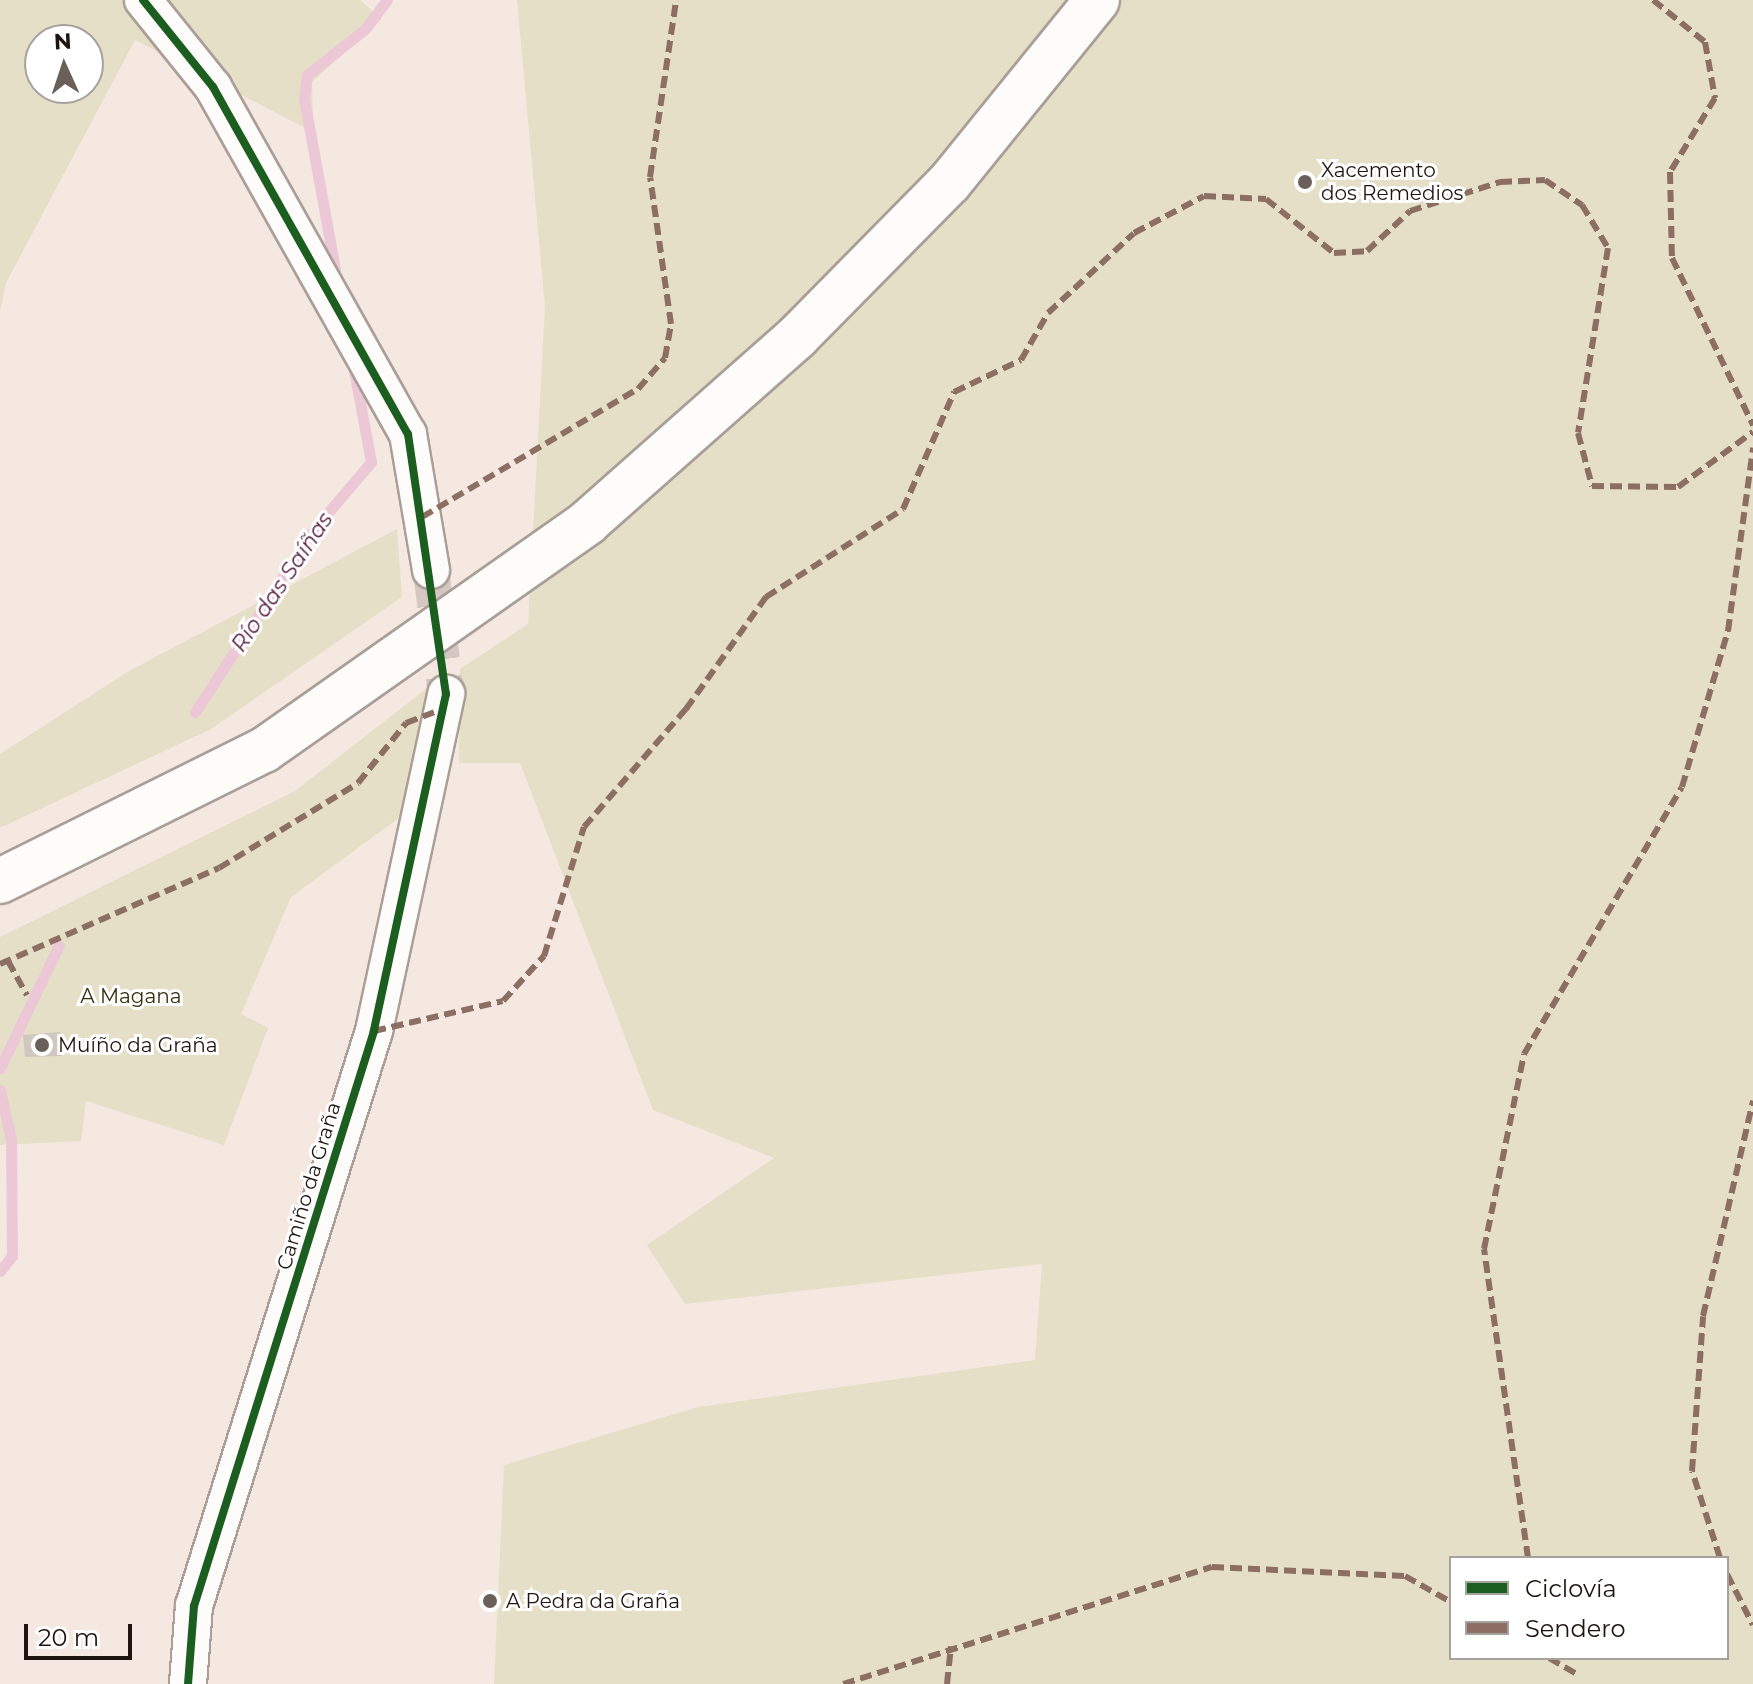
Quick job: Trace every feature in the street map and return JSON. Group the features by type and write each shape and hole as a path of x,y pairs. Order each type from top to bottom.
{"highway":[{"path":"0,881 264,750 588,522 797,337 949,183 1097,0"}],"street":[{"path":"143,0 213,87 408,434 431,570"},
{"name":"Camiño da Graña","path":"188,1684 194,1606 374,1031 446,694"}],"green space":[{"path":"0,0 360,0 382,19 312,82 313,132 135,40 104,98 104,24 24,24 24,104 101,104 6,283 0,311"},
{"path":"517,0 1753,0 1753,1684 494,1684 504,1465 698,1407 1035,1360 1042,1264 685,1304 647,1245 774,1158 653,1110 520,763 459,763 460,669 528,624 545,307"},
{"path":"397,529 402,597 211,729 0,828 0,754 129,671"},
{"name":"A Magana","path":"432,684 403,815 291,897 241,1014 268,1028 224,1145 86,1101 81,1141 0,1145 0,937 295,791"}],"building":[{"name":"Muíño da Graña","path":"60,1032 62,1056 25,1057 23,1035"}],"waterway":[{"name":"Río das Saíñas","path":"335,269 304,99 307,75 365,29 387,0"},
{"name":"Río das Saíñas","path":"195,712 314,529 371,462 353,365"},
{"name":"Río das Saíñas","path":"0,1068 59,945"},
{"name":"Río das Saíñas","path":"0,1090 11,1140 12,1256 0,1271"}],"tunnel":[{"path":"431,570 446,694"}],"marked path":[{"path":"422,517 638,389 665,358 671,324 650,177 676,0"},
{"path":"1653,0 1705,42 1715,98 1670,172 1672,258 1753,425"},
{"path":"374,1031 503,1001 544,956 584,827 686,709 766,597 903,509 954,392 1021,360 1048,313 1134,233 1204,196 1266,199 1334,253 1367,251 1410,211 1500,182 1545,180 1582,205 1608,248 1578,433 1592,486 1678,487 1753,432"},
{"path":"1528,1556 1484,1249 1524,1054 1682,787 1728,631 1753,448"},
{"path":"0,964 219,868 358,783 406,723 442,709"},
{"path":"8,961 27,995"},
{"path":"1719,1556 1692,1471 1703,1316 1753,1101"},
{"path":"843,1684 1212,1567 1405,1576 1449,1601"},
{"path":"1729,1578 1753,1625"},
{"path":"947,1684 951,1646"},
{"path":"1553,1660 1579,1675"}],"cycle path":[{"path":"143,0 213,87 408,434 446,694 374,1031 194,1606 188,1684"}],"place":[{"name":"Xacemento dos Remedios","path":"1305,182"},
{"name":"Muíño da Graña","path":"42,1045"},
{"name":"A Pedra da Graña","path":"490,1601"}]}
